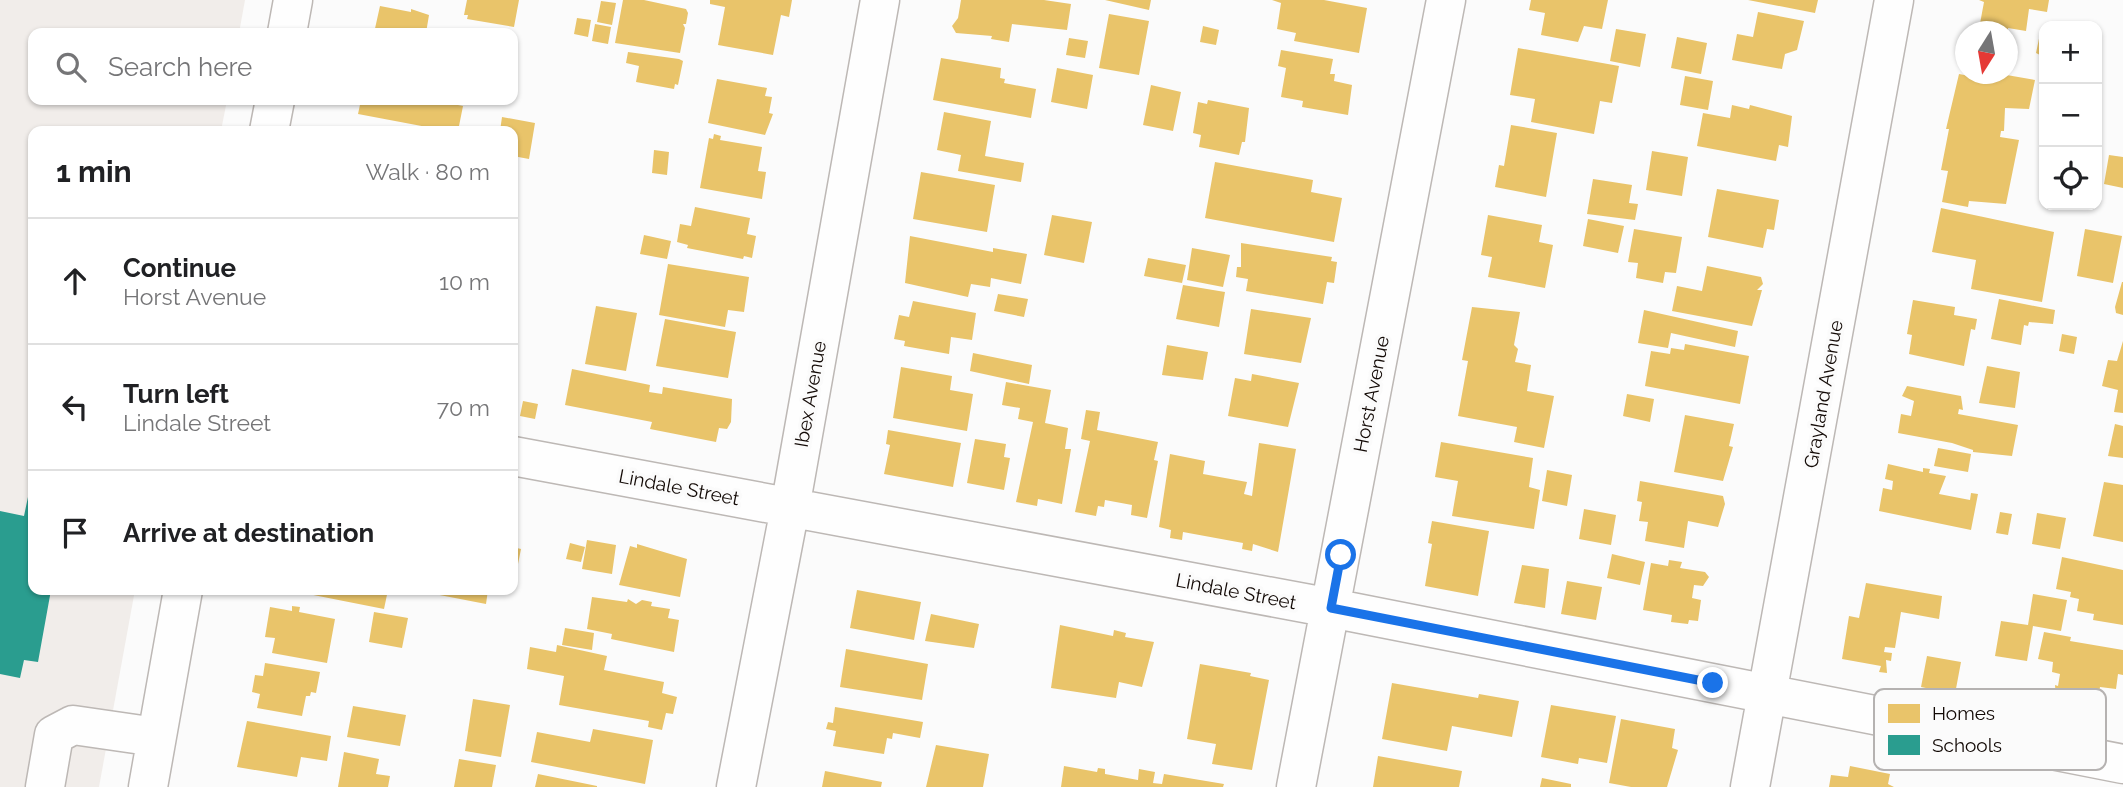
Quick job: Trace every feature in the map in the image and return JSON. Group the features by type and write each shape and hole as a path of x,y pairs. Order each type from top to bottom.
{"street":[{"path":"288,28 293,0"},
{"name":"Ibex Avenue","path":"736,787 790,508 880,0"},
{"name":"Horst Avenue","path":"1296,787 1446,0"},
{"name":"Grayland Avenue","path":"1750,787 1894,0"},
{"path":"270,126 274,105"},
{"name":"Lindale Street","path":"518,457 1331,608 1874,716"},
{"path":"148,787 182,595"},
{"path":"45,787 54,735 73,725 156,737"}],"shaded area":[{"path":"0,0 245,0 240,28 28,28 28,105 226,105 222,126 28,126 28,595 134,595 99,787 0,787"}],"building: Homes":[{"path":"467,0 519,0 514,27 467,19 468,15 464,15"},
{"path":"623,0 644,0 686,9 688,13 686,24 683,24 685,28 680,53 615,43"},
{"path":"710,0 792,0 789,17 781,15 773,55 718,45 725,7 710,4"},
{"path":"961,0 1044,0 1071,4 1067,30 1012,24 1009,42 991,39 992,36 956,33 952,26 958,18"},
{"path":"1105,0 1151,0 1149,10"},
{"path":"1272,0 1324,0 1367,8 1359,53 1294,41 1296,33 1277,29 1281,3"},
{"path":"1531,0 1608,0 1602,29 1584,26 1578,42 1541,35 1545,13 1529,10"},
{"path":"1748,0 1818,0 1815,13"},
{"path":"1979,0 2049,0 2047,12 2029,9 2026,31 2018,30 2018,21 1980,21 1984,2"},
{"path":"601,1 616,3 612,25 597,22"},
{"path":"380,6 411,12 411,9 429,15 427,28 375,28"},
{"path":"1758,12 1804,21 1797,50 1785,54 1782,69 1732,60 1737,34 1753,37"},
{"path":"1109,14 1149,21 1139,75 1099,68"},
{"path":"577,18 591,20 588,37 574,34"},
{"path":"595,24 611,27 608,44 592,41"},
{"path":"1203,26 1219,30 1216,45 1200,42"},
{"path":"1616,29 1646,34 1640,67 1610,61"},
{"path":"1677,37 1707,43 1701,74 1671,68"},
{"path":"1069,38 1088,41 1085,58 1066,55"},
{"path":"1518,48 1619,66 1612,103 1600,101 1594,134 1531,122 1535,99 1510,95"},
{"path":"1281,50 1333,59 1330,74 1335,74 1334,81 1352,85 1348,115 1302,107 1303,101 1281,97 1286,68 1278,66"},
{"path":"628,52 683,61 678,85 675,84 674,89 636,82 639,66 626,63"},
{"path":"941,58 1001,68 1000,78 1005,79 1004,83 1036,89 1031,118 933,100"},
{"path":"1057,68 1093,75 1087,109 1051,102"},
{"path":"1685,76 1713,81 1708,110 1680,105"},
{"path":"2018,77 2035,80 2029,109 2005,108 2004,131 2001,131 2000,137 2019,140 2006,204 1969,201 1968,207 1942,202 1948,171 1941,170 1949,129 1946,129 1957,84 2018,84"},
{"path":"717,79 767,88 765,96 772,97 769,113 773,114 765,135 708,123"},
{"path":"1151,85 1181,92 1173,131 1143,125"},
{"path":"1208,100 1249,108 1245,142 1242,142 1239,155 1199,147 1201,135 1193,133 1198,102 1207,104"},
{"path":"360,105 463,106 459,126 422,126 358,114"},
{"path":"1732,105 1749,109 1750,105 1792,116 1788,147 1779,145 1776,161 1697,146 1703,113 1730,118"},
{"path":"944,112 991,121 985,156 1024,163 1021,182 958,171 961,155 937,150"},
{"path":"502,117 535,123 529,159 518,157 518,126 501,126"},
{"path":"1511,125 1557,133 1546,197 1495,187 1499,165 1504,166"},
{"path":"714,134 721,136 720,140 762,147 758,171 766,172 762,199 700,188 709,138 713,139"},
{"path":"654,150 669,152 667,175 652,173"},
{"path":"1652,151 1688,157 1682,196 1646,190"},
{"path":"2109,155 2123,157 2123,188 2104,184"},
{"path":"1215,162 1313,180 1311,192 1342,198 1334,242 1205,218"},
{"path":"921,172 995,185 987,232 913,219"},
{"path":"1593,179 1632,185 1629,203 1638,204 1635,220 1587,214"},
{"path":"1717,189 1779,200 1774,230 1767,229 1763,248 1708,237"},
{"path":"695,207 750,218 747,234 756,236 752,258 744,256 743,259 687,248 688,245 677,242 680,224 691,226"},
{"path":"1941,208 2054,232 2042,302 1971,289 1976,260 1932,252"},
{"path":"1052,215 1092,222 1084,263 1044,255"},
{"path":"1488,215 1542,225 1539,242 1553,245 1545,288 1488,277 1492,257 1481,255"},
{"path":"1588,219 1624,226 1618,253 1583,246"},
{"path":"1634,229 1682,237 1676,273 1665,272 1663,283 1636,278 1638,263 1628,262"},
{"path":"2085,229 2122,236 2113,283 2077,276"},
{"path":"644,235 671,241 667,259 640,254"},
{"path":"910,236 993,252 993,248 1027,254 1021,284 991,278 990,287 971,284 968,297 905,283"},
{"path":"1241,243 1332,257 1331,261 1337,262 1334,283 1327,282 1323,304 1246,291 1248,279 1236,277 1237,267 1241,267"},
{"path":"1192,248 1230,255 1223,287 1187,280"},
{"path":"1148,258 1186,265 1182,283 1144,276"},
{"path":"668,264 749,277 744,312 728,310 725,327 659,315"},
{"path":"1707,266 1761,277 1763,284 1757,290 1762,290 1752,326 1672,311 1677,286 1702,291"},
{"path":"2122,282 2123,315 2116,313 2115,307"},
{"path":"1183,285 1225,292 1219,327 1176,319"},
{"path":"998,294 1028,299 1024,317 994,311"},
{"path":"1999,299 2055,310 2053,324 2029,322 2028,326 2024,325 2021,345 1991,339"},
{"path":"1913,300 1955,307 1954,315 1977,319 1975,330 1971,329 1964,366 1909,354 1912,335 1907,334"},
{"path":"913,301 976,313 972,340 951,337 949,354 904,346 905,341 894,339 899,315 909,317"},
{"path":"596,306 637,313 626,371 585,364"},
{"path":"1472,307 1520,312 1514,345 1518,349 1515,362 1531,365 1527,391 1554,396 1544,448 1514,442 1517,427 1458,416 1468,361 1462,360"},
{"path":"1251,309 1311,318 1301,363 1244,354"},
{"path":"1644,310 1738,331 1735,347 1671,333 1668,348 1638,343"},
{"path":"665,319 736,332 728,378 656,366"},
{"path":"2062,334 2077,337 2074,354 2059,351"},
{"path":"2123,341 2123,413 2114,412 2118,390 2102,386 2108,360 2117,361"},
{"path":"1685,344 1749,356 1740,404 1645,386 1651,351 1670,354 1671,348 1684,350"},
{"path":"1167,345 1208,352 1203,380 1162,375"},
{"path":"973,353 1032,365 1029,384 970,371"},
{"path":"1987,366 2020,372 2015,408 1979,403"},
{"path":"901,367 952,376 950,390 973,394 967,431 893,418"},
{"path":"572,369 650,385 649,392 662,394 663,387 732,399 731,422 727,429 719,428 716,442 650,429 652,422 565,405"},
{"path":"1252,374 1299,383 1288,427 1228,416 1235,378 1251,381"},
{"path":"1006,382 1051,390 1045,423 1068,428 1065,449 1071,449 1062,504 1038,499 1037,506 1016,502 1033,422 1018,419 1020,408 1002,405"},
{"path":"1907,386 1961,396 1963,410 1959,409 1958,414 2018,425 2012,456 1973,452 1952,443 1898,433 1901,414 1911,416 1914,401 1902,396"},
{"path":"1627,394 1654,399 1650,422 1623,416"},
{"path":"523,401 538,404 535,419 520,416"},
{"path":"1086,410 1100,412 1097,430 1158,442 1154,460 1158,461 1147,518 1131,515 1132,505 1105,500 1104,507 1098,506 1096,516 1075,512 1090,441 1081,439"},
{"path":"1685,415 1734,424 1729,446 1733,447 1723,481 1674,472"},
{"path":"2115,424 2123,426 2123,458 2108,456"},
{"path":"888,430 961,443 953,487 884,474 890,445 886,444"},
{"path":"975,439 1006,444 1004,457 1010,458 1004,490 967,483"},
{"path":"1441,442 1533,458 1529,487 1540,490 1534,529 1452,516 1458,481 1435,477"},
{"path":"1259,443 1296,449 1278,552 1253,544 1252,551 1242,549 1243,543 1183,532 1182,540 1170,538 1171,530 1159,527 1170,454 1205,461 1203,474 1247,482 1244,494 1252,496"},
{"path":"1938,448 1971,454 1968,472 1934,466"},
{"path":"1888,464 1923,472 1923,468 1930,469 1929,473 1946,476 1939,494 1970,500 1971,493 1978,494 1971,530 1879,511 1883,488 1892,490 1893,481 1885,479"},
{"path":"1547,470 1572,475 1567,506 1542,501"},
{"path":"1640,481 1723,496 1725,504 1718,527 1688,521 1684,548 1645,541 1648,522 1639,521 1642,502 1637,501"},
{"path":"2104,482 2123,485 2123,542 2093,536"},
{"path":"1584,509 1616,515 1611,545 1579,539"},
{"path":"2000,512 2012,514 2008,535 1996,533"},
{"path":"2037,513 2066,518 2060,549 2032,544"},
{"path":"1432,521 1489,531 1478,596 1425,586 1432,544 1428,543"},
{"path":"587,540 616,545 612,574 582,569"},
{"path":"570,543 585,547 581,562 566,559"},
{"path":"637,544 687,559 680,597 619,585 630,546 637,548"},
{"path":"1612,554 1645,562 1640,585 1607,578"},
{"path":"2062,557 2123,570 2123,625 2093,620 2094,614 2077,611 2079,599 2070,597 2071,592 2056,589"},
{"path":"1669,560 1682,562 1680,568 1705,572 1709,577 1703,586 1694,585 1692,598 1701,600 1698,621 1689,620 1688,624 1671,622 1672,615 1643,610 1651,563 1668,566"},
{"path":"1522,565 1549,569 1545,608 1514,603"},
{"path":"1567,581 1602,587 1596,620 1561,614"},
{"path":"1866,583 1942,596 1939,619 1901,612 1895,648 1885,647 1884,652 1892,653 1891,661 1886,660 1887,673 1879,672 1881,666 1842,659 1849,616 1859,618"},
{"path":"857,590 921,602 914,640 850,628"},
{"path":"2033,594 2067,600 2061,631 2033,626 2027,661 1995,656 2001,621 2028,625"},
{"path":"313,595 387,595 384,609"},
{"path":"440,595 487,595 486,604"},
{"path":"592,597 627,602 628,599 636,604 642,600 652,602 651,606 670,609 668,618 679,620 674,652 611,639 612,634 587,629"},
{"path":"292,606 300,607 299,612 335,619 327,663 272,653 275,638 265,637 270,607 292,611"},
{"path":"374,612 408,618 402,648 369,642"},
{"path":"931,614 979,624 974,648 925,641"},
{"path":"1060,625 1113,636 1114,630 1126,633 1125,637 1154,642 1142,687 1119,682 1116,698 1051,688"},
{"path":"565,628 594,633 592,650 562,645"},
{"path":"2044,632 2071,637 2070,641 2123,650 2123,675 2118,674 2116,689 2055,689 2060,674 2052,672 2053,662 2038,659"},
{"path":"557,645 607,656 604,670 664,682 662,693 677,697 673,714 666,713 662,730 648,727 649,721 559,705 564,676 527,669 530,647 556,652"},
{"path":"846,649 928,664 922,700 840,687"},
{"path":"1927,656 1961,662 1956,689 1921,687"},
{"path":"265,663 320,672 316,693 311,692 310,696 306,696 302,716 257,708 260,694 252,692 255,675 263,676"},
{"path":"1200,664 1251,673 1250,676 1269,680 1252,770 1212,764 1216,744 1187,739"},
{"path":"1392,683 1478,698 1479,694 1519,701 1512,737 1452,726 1447,751 1382,739"},
{"path":"473,699 510,705 501,757 465,751"},
{"path":"1551,705 1616,716 1607,763 1579,758 1578,764 1541,757"},
{"path":"353,706 406,715 400,746 347,737"},
{"path":"835,707 923,722 920,738 893,733 892,739 887,738 884,754 833,746 836,731 826,729 828,722 833,723"},
{"path":"1621,719 1675,729 1672,748 1678,750 1667,787 1631,787 1609,783"},
{"path":"247,721 331,736 327,761 301,757 297,777 237,767"},
{"path":"593,729 653,740 645,784 531,762 537,732 590,742"},
{"path":"936,745 989,754 983,787 926,787"},
{"path":"344,752 379,759 376,774 390,776 388,787 338,787"},
{"path":"1378,756 1462,771 1459,787 1373,787"},
{"path":"459,759 496,765 492,787 454,787"},
{"path":"1064,766 1097,772 1098,768 1105,769 1105,774 1138,780 1139,769 1155,772 1153,783 1162,784 1164,774 1224,784 1223,787 1061,787"},
{"path":"1850,766 1890,774 1888,784 1894,787 1829,787 1831,775 1848,777"},
{"path":"825,771 882,782 881,787 822,787"},
{"path":"538,774 597,786 597,787 535,787"},
{"path":"1542,778 1571,784 1571,787 1540,787"}],"building: Schools":[{"path":"28,497 28,595 50,595 38,662 24,660 20,678 0,674 0,511 24,516"}],"route":[{"path":"1341,555 1331,608 1713,683"}]}
